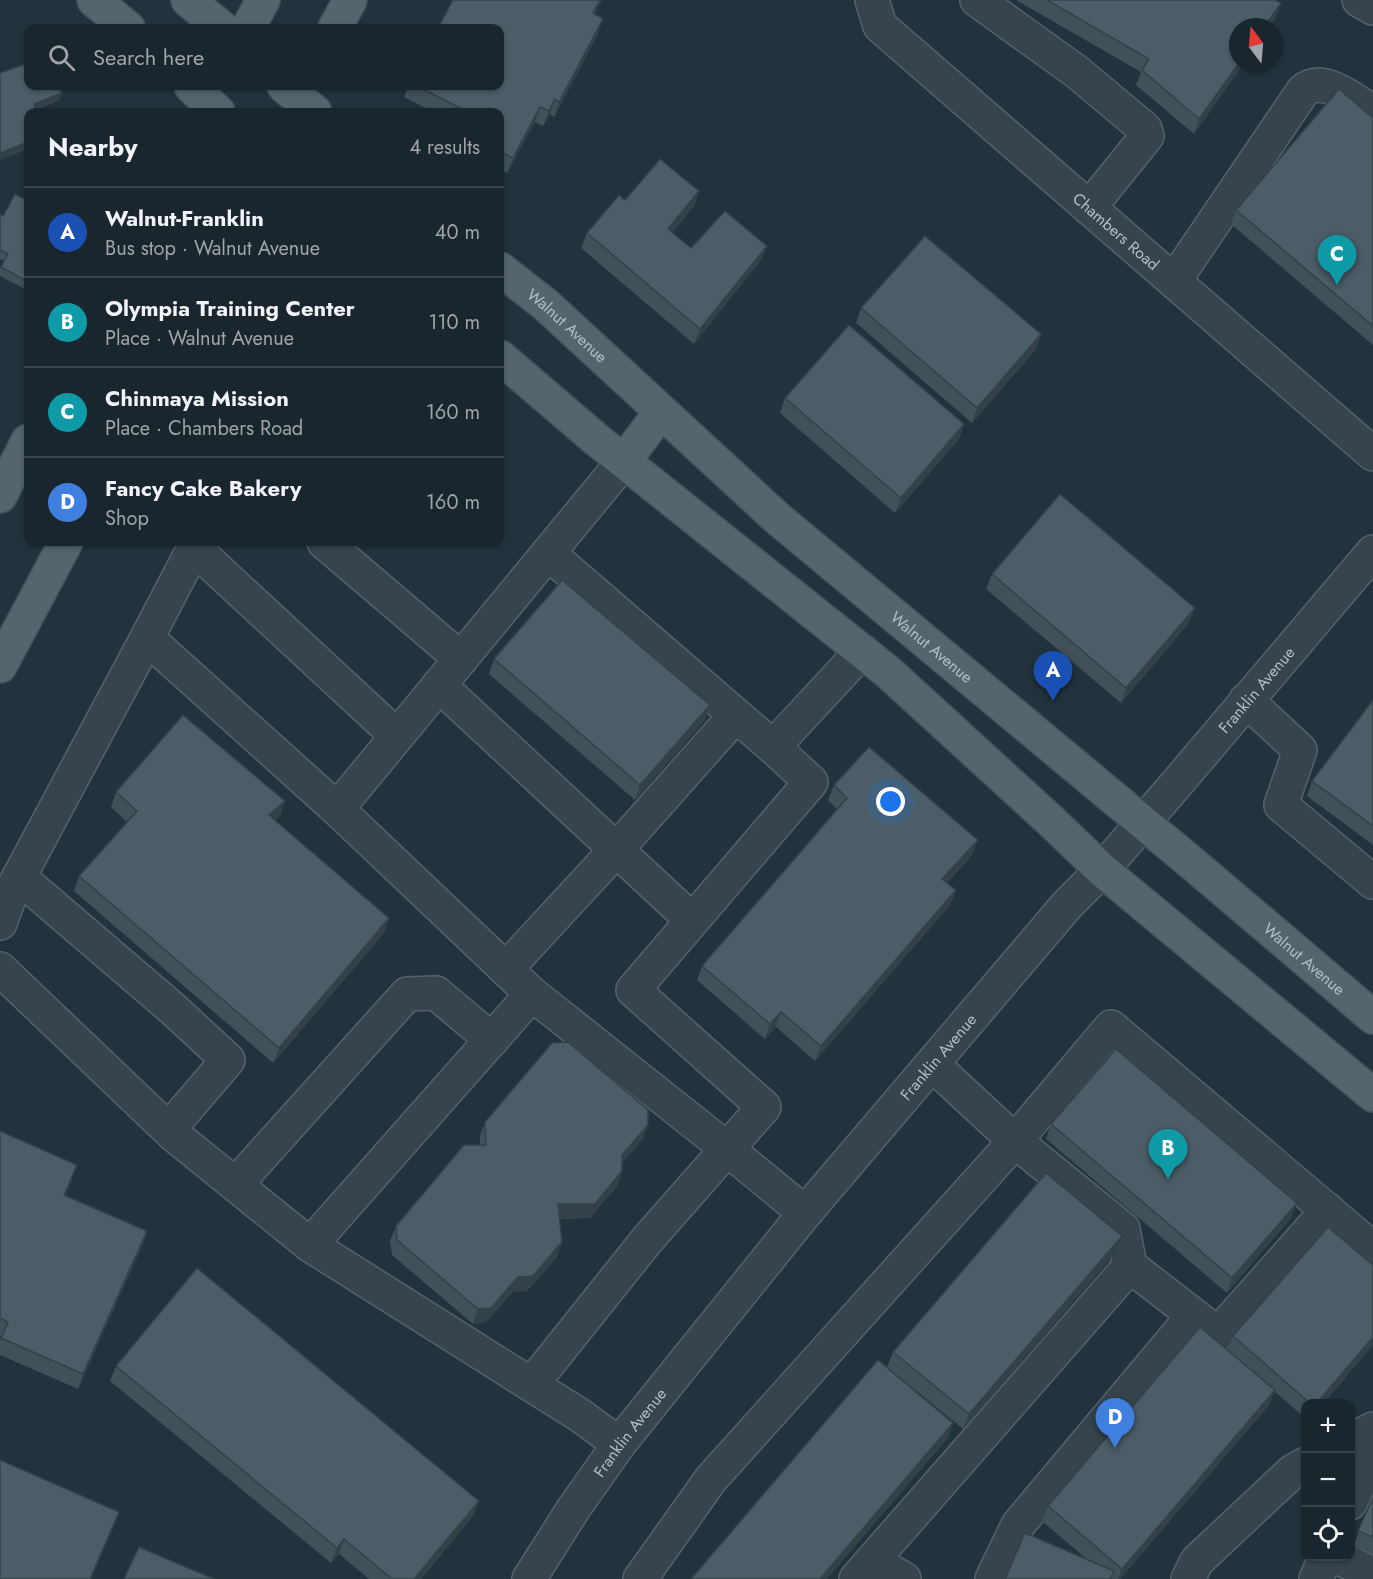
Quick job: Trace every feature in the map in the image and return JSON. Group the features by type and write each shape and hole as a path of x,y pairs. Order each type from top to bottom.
{"main road":[{"path":"94,0 123,24"},
{"path":"188,0 217,24"},
{"path":"250,24 263,0"},
{"path":"337,24 350,0"},
{"name":"Walnut Avenue","path":"504,272 546,305 777,518 1142,821 1373,1017"},
{"path":"504,360 624,461 862,651 1102,870 1373,1095"},
{"path":"624,461 662,412"},
{"path":"0,496 24,449"},
{"path":"0,666 64,546"}],"street":[{"name":"Chambers Road","path":"872,0 880,26 1373,454"},
{"path":"977,0 1077,72 1145,129 1147,136 1089,208"},
{"path":"1359,0 1373,8"},
{"path":"1174,281 1308,86 1326,84 1373,112"},
{"path":"337,809 624,461"},
{"path":"0,923 19,877 194,546"},
{"path":"196,546 397,736"},
{"path":"329,546 461,658"},
{"name":"Franklin Avenue","path":"529,1579 574,1508 619,1444 805,1213 1067,905 1102,870 1373,552"},
{"path":"532,1384 647,1240 764,1107 633,990 811,782 548,553"},
{"path":"147,638 337,809 532,994 805,1213"},
{"path":"773,747 862,651"},
{"path":"438,685 692,920"},
{"path":"1246,700 1300,750 1281,804 1373,882"},
{"path":"506,969 736,715"},
{"path":"19,877 173,1009 228,1060 169,1129"},
{"path":"0,969 169,1129 310,1245 532,1384 619,1444"},
{"path":"236,1184 407,994 436,993 492,1040"},
{"path":"310,1245 532,994"},
{"path":"640,1579 711,1479 1016,1141 1112,1027 1373,1249"},
{"path":"932,1064 1016,1141 1123,1229 1130,1266 1218,1334 1328,1210"},
{"path":"904,1579 864,1570 1130,1266"},
{"path":"992,1579 1018,1525 1194,1316"},
{"path":"1355,1438 1373,1429"},
{"path":"1355,1493 1373,1455"},
{"path":"1188,1579 1197,1561 1293,1471 1301,1466"},
{"path":"1316,1579 1324,1561"},
{"path":"1344,1561 1373,1574"}],"building":[{"path":"453,0 600,0 593,13 603,19 559,102 555,99 549,111 540,107 513,158 504,153 504,108 460,108 425,90 504,90 504,24 440,24"},
{"path":"1047,0 1275,0 1281,3 1270,18 1229,18 1229,72 1233,72 1199,119 1142,70 1149,59"},
{"path":"24,64 24,90 61,90 62,93 34,104 36,108 24,108 24,144 0,153 0,73"},
{"path":"1339,89 1373,118 1373,326 1236,210"},
{"path":"660,159 699,191 668,229 691,248 725,211 767,246 700,329 587,233 619,195 625,200"},
{"path":"15,194 24,199 24,280 1,267 8,254 0,250 0,214 3,216"},
{"path":"925,236 1041,334 977,408 861,308"},
{"path":"849,325 964,424 901,498 785,398"},
{"path":"1060,494 1195,608 1126,688 992,574"},
{"path":"562,580 710,705 640,785 494,659"},
{"path":"1373,700 1373,826 1312,781"},
{"path":"183,715 285,801 269,815 389,918 279,1048 79,876 137,811 116,792"},
{"path":"869,747 978,840 942,879 956,890 821,1046 781,1012 770,1024 702,966 847,798 834,785"},
{"path":"568,1042 648,1110 648,1125 622,1155 622,1171 595,1204 558,1204 562,1242 533,1276 518,1277 491,1308 478,1309 397,1240 396,1226 464,1145 486,1145 485,1122 552,1043"},
{"path":"1116,1049 1297,1203 1232,1278 1051,1124"},
{"path":"0,1131 77,1165 64,1195 147,1231 83,1374 1,1338 8,1322 0,1318"},
{"path":"1046,1173 1122,1236 969,1414 893,1352"},
{"path":"1328,1227 1373,1265 1373,1337 1320,1399 1305,1399 1233,1336"},
{"path":"197,1268 479,1501 414,1579 392,1579 344,1539 337,1548 116,1366"},
{"path":"1200,1327 1275,1390 1122,1569 1048,1506"},
{"path":"878,1360 953,1423 820,1579 691,1579"},
{"path":"0,1460 119,1512 90,1579 0,1579"},
{"path":"1373,1498 1373,1537 1358,1531"},
{"path":"1025,1533 1114,1571 1110,1579 1005,1579"},
{"path":"139,1547 214,1579 124,1579"}],"place":[{"name":"Chinmaya Mission","path":"1337,285"},
{"name":"Walnut-Franklin","path":"1053,701"},
{"name":"Olympia Training Center","path":"1168,1179"},
{"name":"Fancy Cake Bakery","path":"1115,1448"}]}
